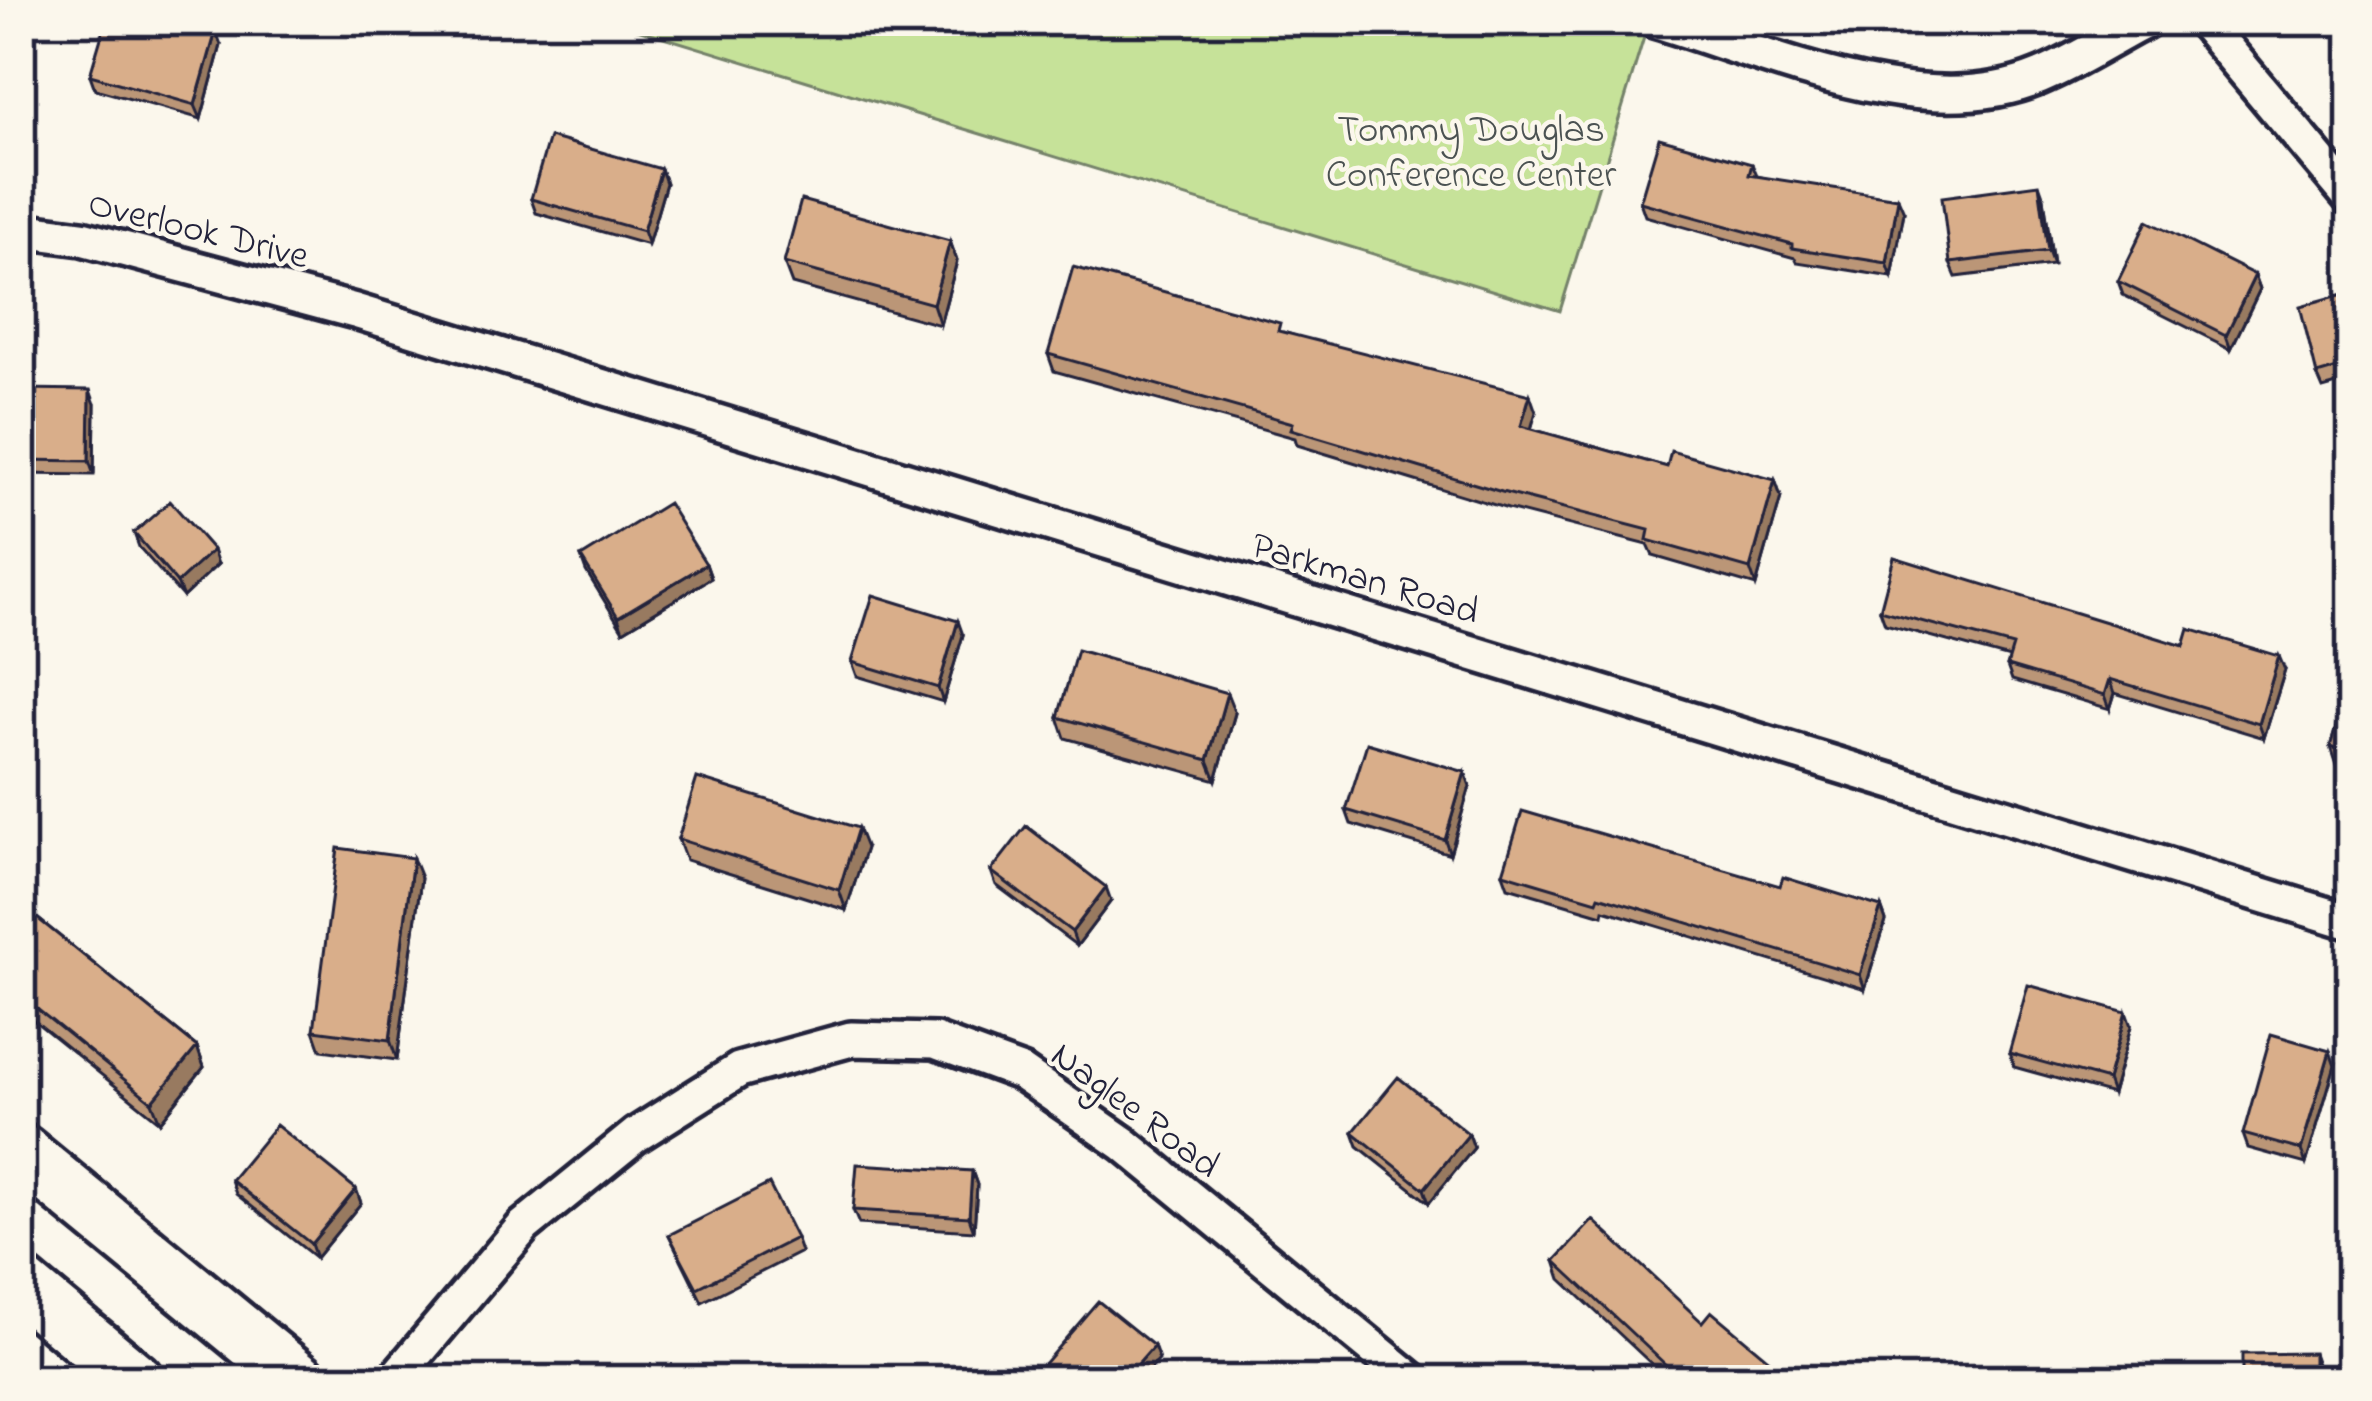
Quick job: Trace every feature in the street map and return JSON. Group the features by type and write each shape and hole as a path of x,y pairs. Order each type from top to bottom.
{"main road":[{"path":"21,1152 299,1380"},
{"path":"21,1285 135,1380"}],"street":[{"path":"1657,21 1880,89 1962,94 2037,79 2145,21"},
{"path":"2203,21 2351,198"},
{"name":"Overlook Drive","path":"21,230 82,238 356,311"},
{"name":"Parkman Road","path":"356,311 2351,922"},
{"name":"Naglee Road","path":"394,1380 524,1226 636,1135 739,1070 850,1039 935,1041 1022,1072 1124,1144 1412,1380"}],"green space":[{"name":"Tommy Douglas Conference Center","path":"611,21 1649,21 1560,311"}],"building":[{"path":"106,21 179,21 216,31 195,105 90,75"},
{"path":"549,137 661,169 643,231 531,199"},
{"path":"1659,138 1752,164 1749,175 1898,198 1887,263 1792,248 1792,244 1640,202"},
{"path":"2039,184 2048,251 1950,263 1942,197"},
{"path":"801,200 950,241 933,304 784,263"},
{"path":"2147,221 2255,275 2226,335 2118,281"},
{"path":"1073,267 1280,323 1278,331 1530,395 1521,426 1667,467 1671,451 1775,480 1750,569 1647,540 1649,530 1502,492 1291,429 1293,423 1048,354"},
{"path":"2351,292 2351,365 2317,375 2300,306"},
{"path":"21,389 90,390 89,461 21,460"},
{"path":"170,501 213,550 177,583 134,533"},
{"path":"668,503 706,564 618,617 581,557"},
{"path":"1894,557 2184,646 2189,629 2279,656 2259,724 2110,679 2105,695 2007,666 2013,646 1880,610"},
{"path":"873,595 958,621 938,688 852,662"},
{"path":"1077,650 1227,693 1208,760 1058,717"},
{"path":"2351,679 2351,754 2330,747"},
{"path":"1367,743 1465,772 1445,840 1346,810"},
{"path":"697,778 858,828 839,890 678,839"},
{"path":"1522,811 1780,886 1783,877 1881,907 1860,975 1599,896 1597,901 1503,873"},
{"path":"1026,826 1106,887 1072,932 991,871"},
{"path":"338,848 413,858 390,1040 314,1030"},
{"path":"21,905 197,1047 152,1102 21,996"},
{"path":"2028,985 2126,1012 2107,1080 2009,1053"},
{"path":"2271,1034 2330,1051 2301,1150 2243,1134"},
{"path":"1398,1077 1469,1134 1424,1189 1353,1132"},
{"path":"276,1125 356,1189 311,1244 231,1180"},
{"path":"857,1164 972,1171 969,1217 853,1210"},
{"path":"769,1184 796,1238 697,1288 669,1235"},
{"path":"1593,1220 1702,1322 1711,1311 1791,1378 1654,1379 1666,1365 1555,1261"},
{"path":"1098,1301 1154,1346 1124,1380 1030,1380"},
{"path":"2313,1353 2313,1380 2242,1380 2242,1354"}]}
